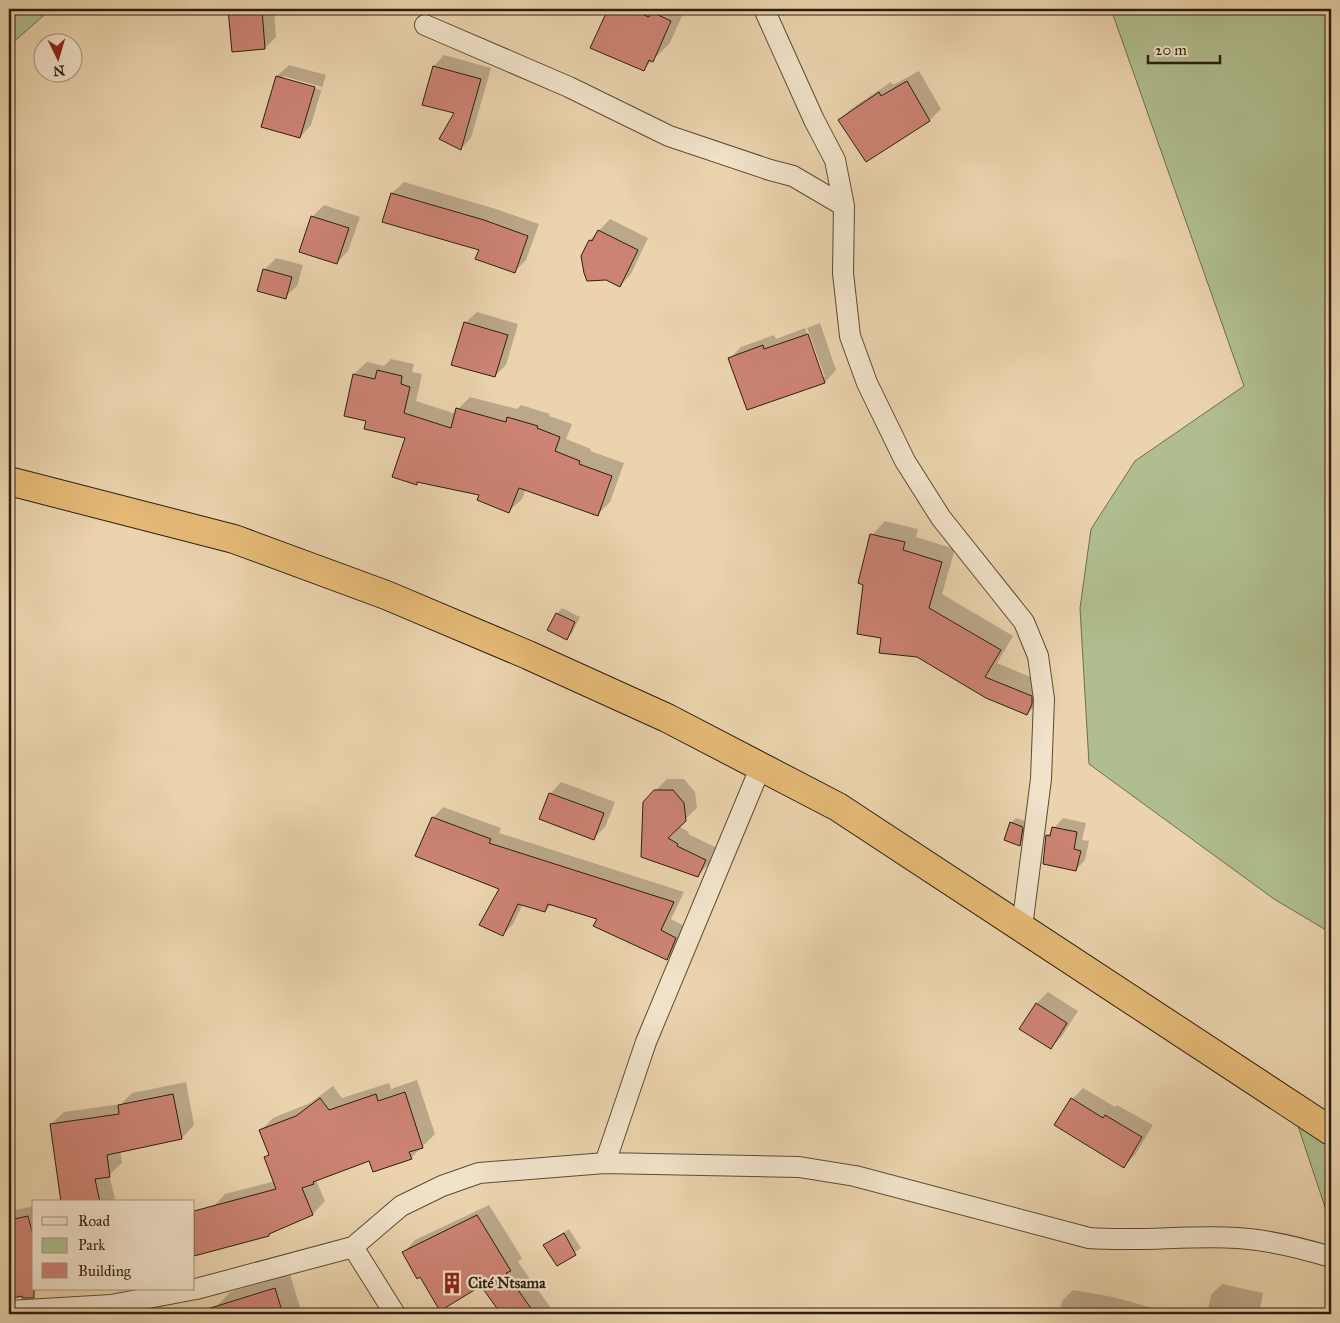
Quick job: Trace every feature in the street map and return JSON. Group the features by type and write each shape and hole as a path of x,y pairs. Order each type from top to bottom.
{"highway":[{"path":"9,481 234,539 386,595 528,655 659,714 838,807 1331,1132"}],"street":[{"path":"764,9 814,120 835,160 844,206 843,273 850,336 867,383 905,462 941,518 1024,622 1038,656 1044,699 1041,779 1022,927"},
{"path":"425,25 569,87 668,136 793,176 844,206"},
{"path":"605,1163 646,1042 762,766"},
{"path":"195,1289 353,1247 401,1206 442,1186 479,1173 605,1163 798,1167 855,1176 1089,1238 1126,1241 1238,1238 1304,1248 1331,1257"},
{"path":"353,1247 395,1314"},
{"path":"9,1311 111,1305 191,1290"}],"green space":[{"path":"9,9 51,9 9,46"},
{"path":"1111,9 1325,9 1331,20 1331,933 1274,899 1089,764 1080,608 1091,529 1135,461 1244,386"},
{"path":"1291,1105 1331,1129 1331,1225"}],"building":[{"path":"228,9 262,9 265,49 232,52"},
{"path":"608,9 629,9 649,17 652,12 671,21 653,62 649,60 644,71 590,48"},
{"path":"433,66 481,79 461,150 439,139 454,113 422,105"},
{"path":"276,76 315,87 300,138 261,127"},
{"path":"907,81 930,121 866,162 838,120 879,92 881,96"},
{"path":"391,193 484,220 528,236 515,273 475,259 479,250 382,222"},
{"path":"311,216 349,228 337,264 299,252"},
{"path":"598,230 638,250 620,287 606,280 587,281 581,256 589,240 592,241"},
{"path":"263,269 292,277 286,299 257,291"},
{"path":"464,322 508,335 495,377 451,365"},
{"path":"808,334 825,383 747,410 728,358 763,345 764,349"},
{"path":"377,370 402,376 401,384 410,387 404,413 451,428 456,408 506,422 507,417 538,426 537,428 560,437 555,451 580,461 579,464 612,476 598,516 519,488 509,513 477,500 479,495 417,482 417,485 392,477 405,438 364,429 366,421 344,416 353,374 375,379"},
{"path":"870,534 905,542 903,550 942,562 929,608 1001,650 985,677 1032,696 1032,704 1027,715 986,698 917,657 879,653 881,638 857,634 863,585 858,583"},
{"path":"556,613 575,622 567,640 547,630"},
{"path":"654,790 673,790 684,803 686,821 668,838 678,844 677,846 706,860 698,877 641,857 643,802"},
{"path":"549,793 604,813 594,840 539,819"},
{"path":"432,817 491,839 489,843 674,902 661,930 676,938 667,960 593,926 597,919 548,904 545,912 518,904 503,936 479,925 499,889 415,856"},
{"path":"1010,822 1023,827 1020,846 1004,840"},
{"path":"1052,827 1077,832 1074,849 1081,851 1076,871 1043,864 1046,835 1050,836"},
{"path":"1036,1003 1067,1023 1051,1049 1019,1029"},
{"path":"405,1092 423,1148 409,1152 412,1159 373,1172 369,1161 313,1182 314,1184 302,1188 313,1215 269,1234 269,1236 195,1256 195,1211 276,1189 264,1157 269,1155 259,1130 296,1116 320,1098 329,1110 376,1094 378,1101"},
{"path":"173,1094 182,1139 107,1155 110,1177 95,1179 100,1200 61,1200 50,1124 119,1114 118,1105"},
{"path":"1071,1098 1103,1118 1105,1115 1142,1137 1124,1168 1054,1125"},
{"path":"477,1215 511,1271 506,1273 535,1314 501,1314 481,1286 440,1311 420,1277 417,1279 402,1252"},
{"path":"28,1216 32,1231 32,1290 34,1290 34,1298 22,1298 22,1296 9,1299 9,1266 15,1265 9,1238 9,1220"},
{"path":"564,1233 576,1255 557,1266 543,1245"},
{"path":"275,1288 283,1314 205,1314 204,1310"}],"place":[{"name":"Cité Ntsama","path":"452,1283"}]}
